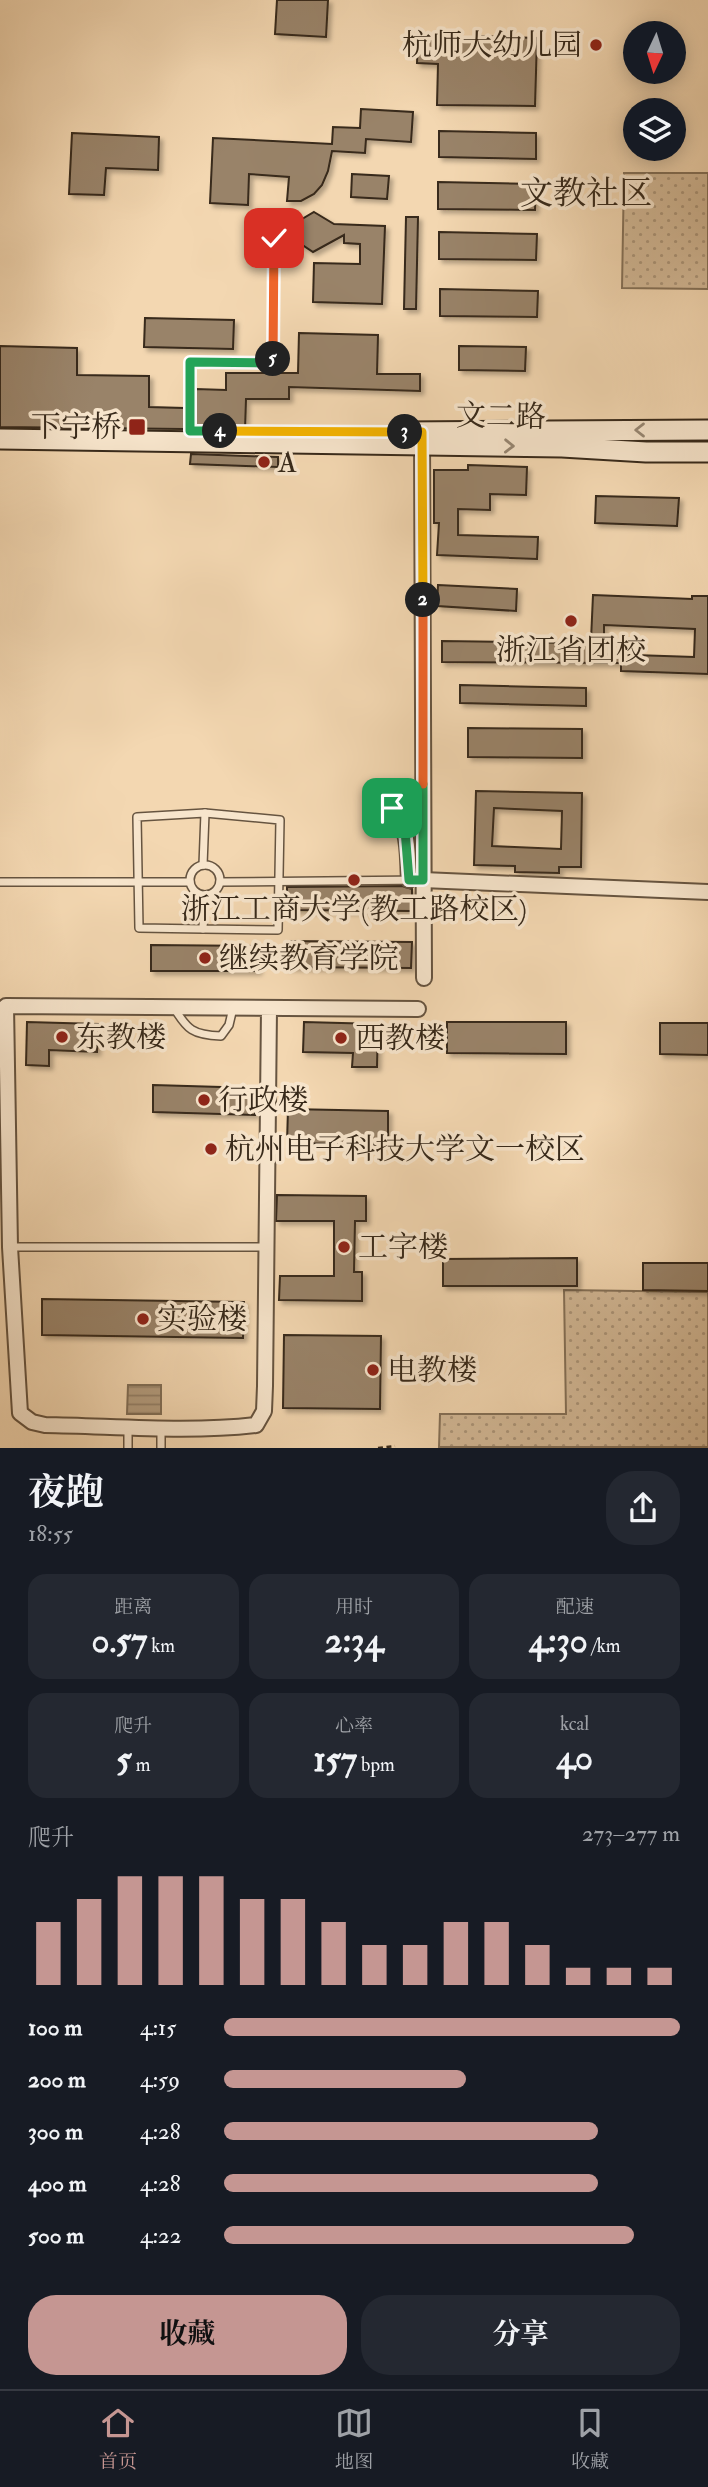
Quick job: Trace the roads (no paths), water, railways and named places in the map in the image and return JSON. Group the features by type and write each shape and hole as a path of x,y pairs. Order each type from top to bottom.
{"main road":[{"name":"文二路","path":"0,427 422,439 646,452 708,452"},
{"name":"文二路","path":"0,439 422,439 708,430"}],"street":[{"path":"422,439 416,880 424,978"},
{"path":"384,802 400,817 416,880"},
{"path":"416,880 708,892"},
{"path":"269,1009 264,1411 256,1425 232,1428 128,1427 45,1425 32,1422 20,1413 10,1247 3,1029 6,1006 418,1009"}],"lane":[{"path":"190,431 190,362 273,363 274,238"},
{"path":"203,865 205,813"},
{"path":"205,813 280,820 278,930 139,928 137,817 205,813"},
{"path":"203,865 216,869 220,882 217,890 204,895 195,891 190,882 194,869 203,865"},
{"path":"220,882 416,880"},
{"path":"0,883 190,882"},
{"path":"203,929 204,895"},
{"path":"172,1006 184,1025 200,1035 221,1036 229,1025 233,1008"},
{"path":"10,1247 267,1247"},
{"path":"128,1427 128,1447"},
{"path":"161,1427 161,1447"}],"place":[{"name":"杭师大幼儿园","path":"596,45"},
{"name":"下宁桥","path":"137,427"},
{"name":"A","path":"264,462"},
{"name":"浙江省团校","path":"571,621"},
{"name":"浙江工商大学(教工路校区)","path":"354,880"},
{"name":"继续教育学院","path":"205,958"},
{"name":"东教楼","path":"62,1037"},
{"name":"西教楼","path":"341,1038"},
{"name":"行政楼","path":"204,1100"},
{"name":"杭州电子科技大学文一校区","path":"211,1149"},
{"name":"工字楼","path":"344,1247"},
{"name":"实验楼","path":"143,1319"},
{"name":"电教楼","path":"373,1370"}],"district":[{"name":"文教社区","path":"586,192"}]}
